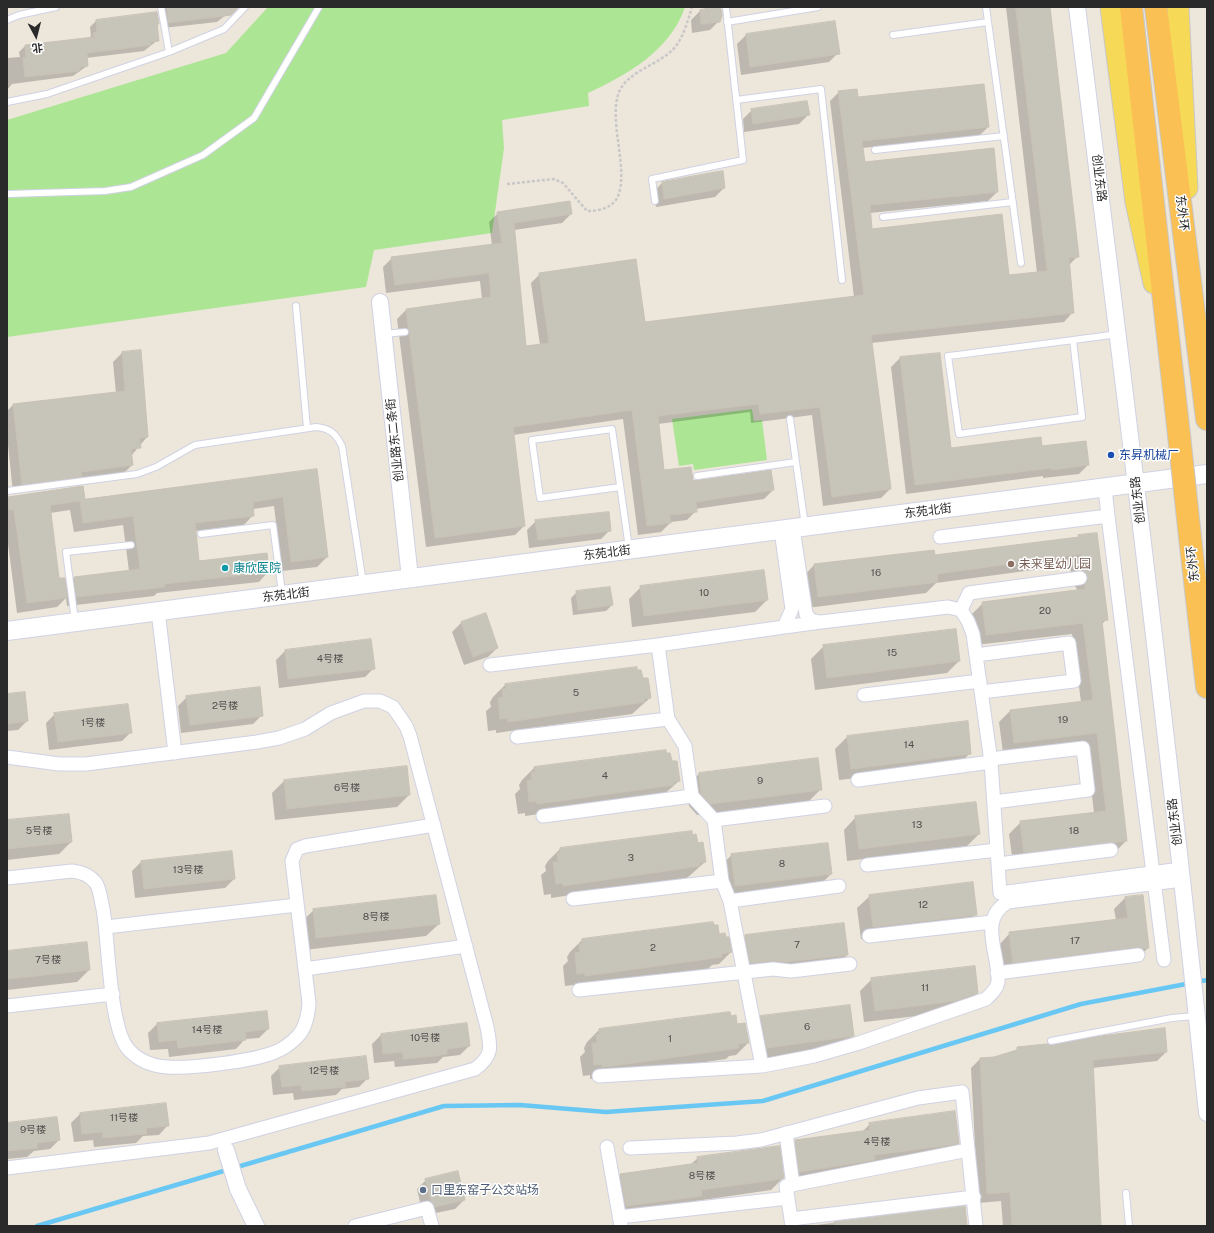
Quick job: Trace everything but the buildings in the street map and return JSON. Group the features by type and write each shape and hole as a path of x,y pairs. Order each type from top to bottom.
{"highway":[{"path":"1130,7 1167,342"},
{"name":"东外环","path":"1156,7 1207,419"},
{"name":"东外环","path":"1167,342 1179,435 1207,687"}],"main road":[{"path":"1111,7 1136,202 1167,342"},
{"path":"1178,7 1197,338"},
{"name":"东苑北街","path":"7,631 1207,474"}],"street":[{"name":"创业东路","path":"1077,7 1136,484 1197,1015"},
{"name":"创业路东二条街","path":"380,302 410,578"},
{"path":"1105,488 1164,960"},
{"path":"940,537 1108,516"},
{"path":"793,529 806,614 812,620 820,622"},
{"path":"784,627 792,609 793,529"},
{"path":"961,610 969,593 1080,578"},
{"path":"490,665 658,645 820,622 948,607 961,610 968,621 972,634 991,761 1000,893 1000,906 992,922 998,982 994,992 986,999 859,1043 814,1056 762,1066 599,1076"},
{"path":"158,611 175,752"},
{"path":"864,695 1074,680 1069,643 976,655"},
{"path":"658,645 668,719 684,746 692,796 714,820 722,881 730,900 762,1066"},
{"path":"7,756 59,764 86,764 279,738 305,729 331,713 347,706 364,701 380,701 393,707 406,726 434,825 490,1039 490,1050 486,1061 475,1069 225,1145 162,1149 7,1168"},
{"path":"517,737 668,719"},
{"path":"858,780 1083,748 1088,790 994,802"},
{"path":"542,816 692,796"},
{"path":"714,820 825,806"},
{"path":"7,878 72,871 83,872 97,884 106,927 116,1022 128,1050 139,1059 166,1067 183,1067 242,1060 256,1058 275,1052 298,1036 308,1016 309,1003 292,861 297,849 305,846 434,825"},
{"path":"868,865 997,850"},
{"path":"998,864 1111,850"},
{"path":"1000,906 1008,902 1181,874"},
{"path":"1000,893 1154,878"},
{"path":"573,900 722,881"},
{"path":"730,900 839,886"},
{"path":"106,927 297,904"},
{"path":"869,936 992,922"},
{"path":"305,969 466,946"},
{"path":"997,973 1138,955"},
{"path":"579,990 773,969 791,971 850,964"},
{"path":"7,1006 113,994"},
{"path":"1197,1015 1207,1113"},
{"path":"630,1148 737,1144 761,1140 918,1098 962,1092 976,1226"},
{"path":"786,1133 793,1185"},
{"path":"225,1145 238,1189 256,1226"},
{"path":"607,1147 620,1222 788,1198"},
{"path":"968,1150 786,1186 791,1223 974,1197"},
{"path":"355,1226 427,1208 432,1226"}],"lane":[{"path":"7,20 19,15 56,7"},
{"path":"161,7 169,52"},
{"path":"7,102 47,94 169,52 224,29 245,7"},
{"path":"7,194 105,191 131,187 203,155 254,118 319,7"},
{"path":"655,201 652,179 743,160 726,7"},
{"path":"727,22 818,7"},
{"path":"986,7 1021,263"},
{"path":"893,35 988,22"},
{"path":"736,100 821,89 842,280"},
{"path":"875,150 1004,136"},
{"path":"883,217 1013,202"},
{"path":"296,306 307,428"},
{"path":"384,334 406,332"},
{"path":"1073,340 1082,417 958,434 948,356 1118,334"},
{"path":"790,419 796,462 793,529"},
{"path":"7,491 137,474 156,467 194,446 307,428 323,427 332,431 342,446 363,585"},
{"path":"620,487 540,498 532,440 612,429 630,550"},
{"path":"697,476 796,462"},
{"path":"201,534 273,526 282,595"},
{"path":"75,622 66,552 131,545"},
{"path":"1051,1041 1172,1018 1197,1015"},
{"path":"1126,1194 1128,1226"}],"path":[{"path":"507,184 554,179 563,183 587,211 596,211 609,207 618,196 620,181 616,109 619,92 629,79 675,47 686,28 692,7"}],"green space":[{"path":"268,7 685,7 669,36 646,59 618,78 588,93 589,106 502,120 504,148 492,233 374,250 366,287 7,337 7,120 226,53"},
{"path":"752,409 754,421 762,420 767,460 694,470 693,464 679,466 672,419"}],"waterway":[{"path":"37,1226 444,1106 520,1105 606,1112 763,1101 1081,1004 1207,980"}],"place":[{"name":"东昇机械厂","path":"1111,455"},
{"name":"未来星幼儿园","path":"1011,564"},
{"name":"康欣医院","path":"225,568"},
{"name":"口里东窑子公交站场","path":"423,1190"}]}
